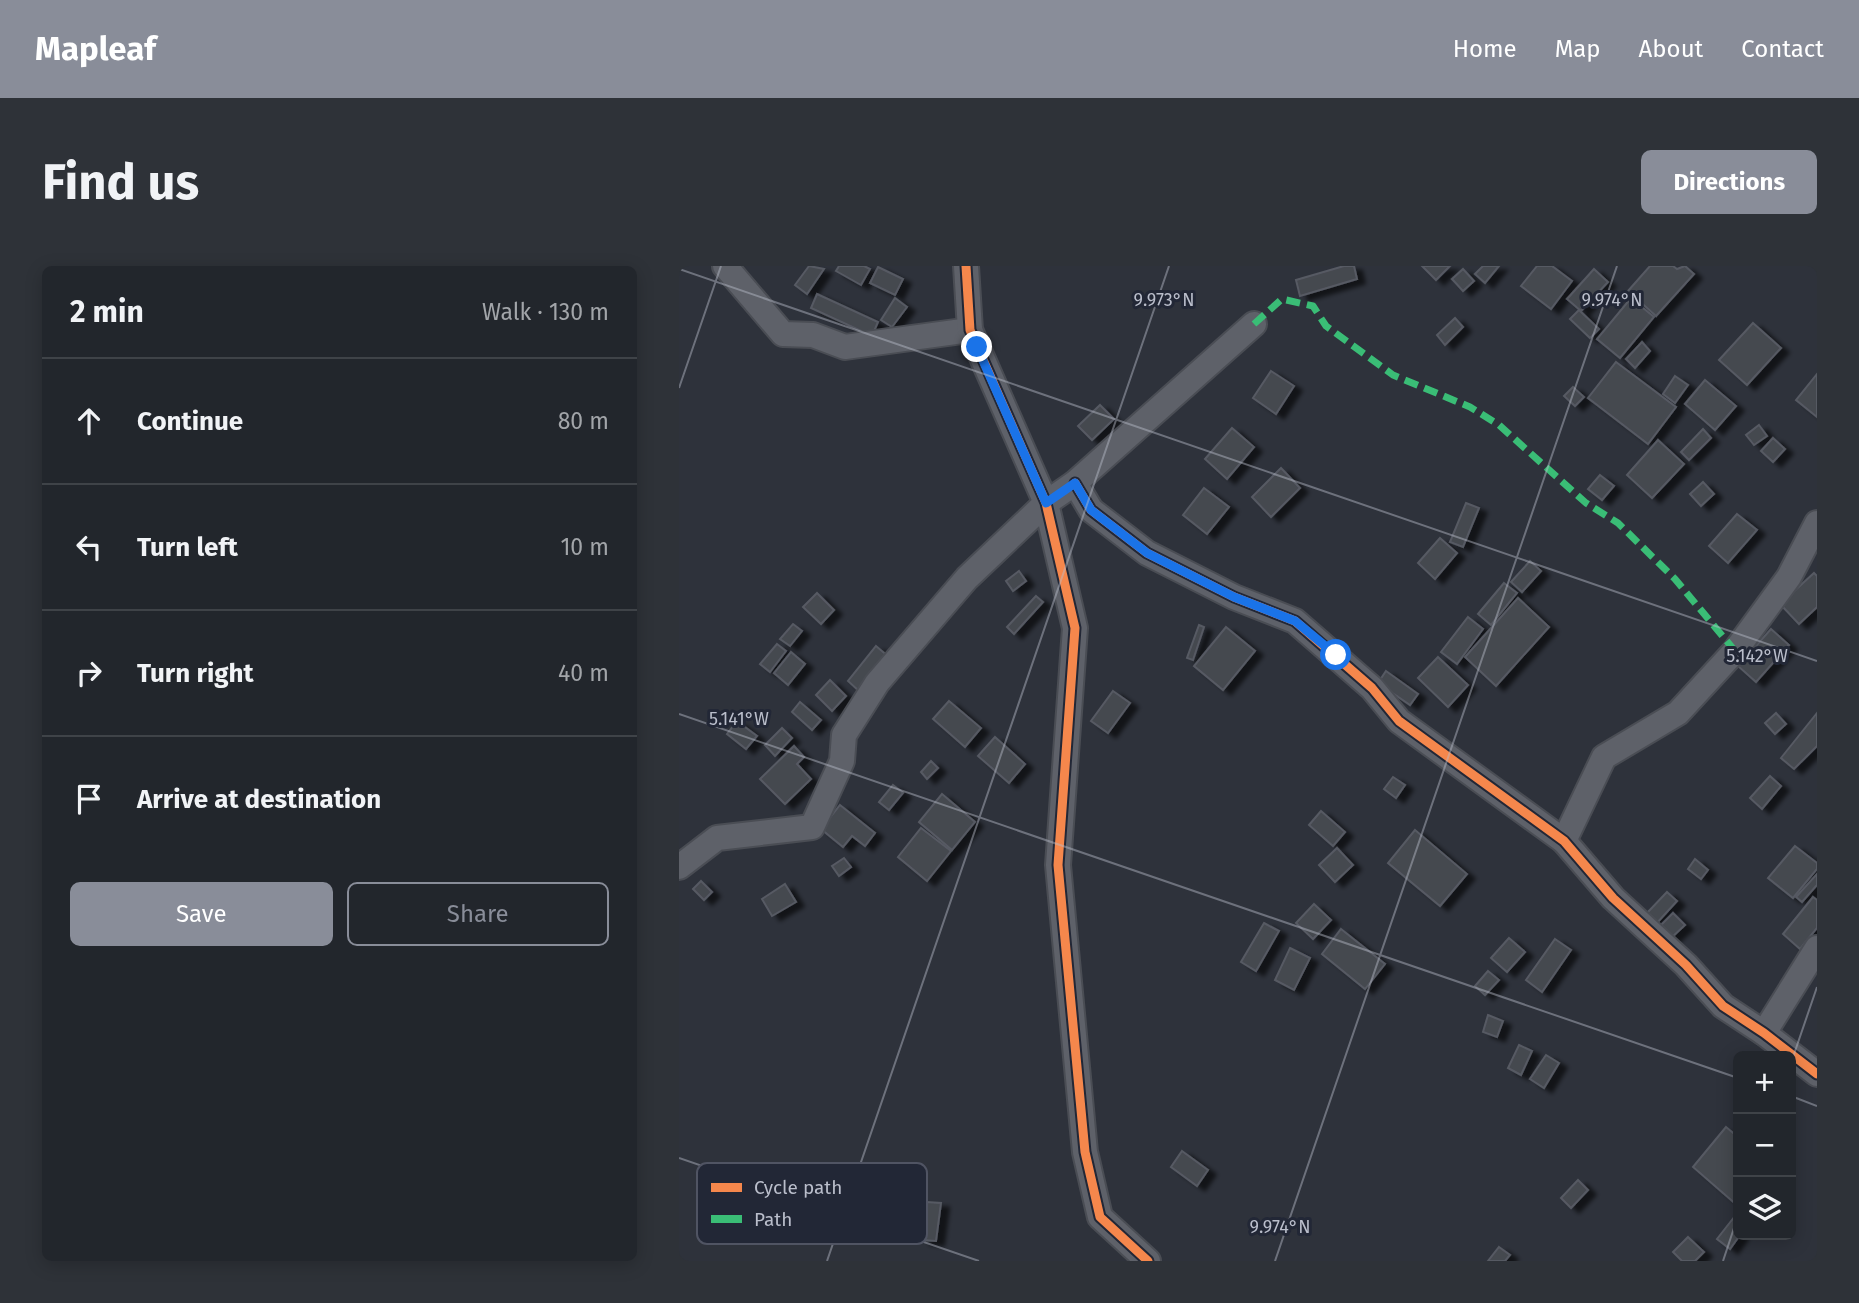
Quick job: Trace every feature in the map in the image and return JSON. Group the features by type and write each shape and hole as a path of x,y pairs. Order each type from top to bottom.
{"street":[{"path":"725,266 783,334 813,335 845,347 970,330"},
{"path":"966,266 970,330 1046,503 1075,628 1058,865 1085,1152 1100,1217 1149,1261"},
{"path":"679,867 717,838 813,827 842,761 844,735 877,683 967,578 1046,503 1075,483 1254,324"},
{"path":"1075,483 1091,510 1147,553 1234,597 1295,621 1363,680 1399,721 1564,841 1613,898 1686,965 1723,1006 1764,1033 1817,1074"},
{"path":"1564,841 1604,758 1678,713 1719,668 1782,587 1817,523"},
{"path":"1764,1033 1817,948"}],"building":[{"path":"809,266 824,269 807,294 795,285"},
{"path":"839,266 864,266 870,269 861,285 836,271"},
{"path":"1344,266 1354,266 1357,279 1300,296 1296,280"},
{"path":"1422,266 1450,266 1436,280"},
{"path":"1483,266 1499,266 1485,283 1475,274"},
{"path":"1537,266 1552,266 1572,281 1551,309 1521,286"},
{"path":"1650,266 1673,266 1677,269 1685,266 1694,274 1656,316 1628,291"},
{"path":"878,267 903,279 895,295 870,283"},
{"path":"1463,269 1474,281 1463,291 1452,279"},
{"path":"1594,269 1608,282 1581,311 1567,299"},
{"path":"817,294 878,322 872,336 811,308"},
{"path":"895,298 907,307 892,327 881,320"},
{"path":"1631,298 1654,317 1620,358 1597,339"},
{"path":"1579,310 1599,329 1590,338 1570,319"},
{"path":"1455,318 1463,327 1445,345 1437,335"},
{"path":"1753,323 1781,348 1747,385 1719,360"},
{"path":"1642,342 1650,351 1635,368 1626,359"},
{"path":"1616,362 1676,407 1648,444 1588,398"},
{"path":"1271,371 1294,386 1276,414 1253,398"},
{"path":"1817,374 1817,417 1796,400"},
{"path":"1675,376 1688,385 1675,403 1663,394"},
{"path":"1705,380 1736,406 1715,430 1685,404"},
{"path":"1573,387 1584,397 1575,406 1564,396"},
{"path":"1100,405 1114,419 1092,440 1078,426"},
{"path":"1759,425 1767,436 1754,445 1746,435"},
{"path":"1232,428 1254,447 1227,479 1205,459"},
{"path":"1703,429 1711,438 1689,460 1681,452"},
{"path":"1773,438 1785,449 1773,462 1761,451"},
{"path":"1658,440 1684,464 1652,498 1627,475"},
{"path":"1281,468 1300,488 1271,517 1252,497"},
{"path":"1600,475 1614,486 1602,500 1588,489"},
{"path":"1703,482 1714,494 1701,506 1690,494"},
{"path":"1204,488 1229,507 1207,534 1183,515"},
{"path":"1466,503 1479,508 1463,547 1450,542"},
{"path":"1737,514 1757,530 1728,563 1709,546"},
{"path":"1440,538 1457,553 1435,579 1418,563"},
{"path":"1530,561 1541,571 1522,592 1511,582"},
{"path":"1019,571 1026,581 1013,591 1006,581"},
{"path":"1814,573 1817,576 1817,607 1799,624 1780,604"},
{"path":"1504,583 1517,593 1491,625 1478,614"},
{"path":"817,593 834,610 821,624 803,607"},
{"path":"1036,596 1043,602 1014,634 1007,627"},
{"path":"1518,598 1549,627 1496,686 1465,657"},
{"path":"1468,617 1483,629 1457,664 1441,652"},
{"path":"793,624 802,631 790,646 780,639"},
{"path":"1199,625 1204,627 1193,660 1187,658"},
{"path":"1226,627 1255,651 1223,690 1194,666"},
{"path":"1771,629 1789,645 1756,682 1738,666"},
{"path":"777,644 786,651 770,672 760,664"},
{"path":"876,646 889,657 860,692 848,681"},
{"path":"791,652 805,664 788,685 774,673"},
{"path":"1438,657 1468,685 1448,707 1418,678"},
{"path":"1386,671 1418,694 1410,705 1378,683"},
{"path":"830,680 846,696 832,711 816,695"},
{"path":"1113,691 1130,703 1108,733 1091,721"},
{"path":"949,701 981,728 965,747 933,719"},
{"path":"800,702 821,720 812,730 792,712"},
{"path":"1776,713 1786,724 1775,734 1765,723"},
{"path":"1817,713 1817,746 1794,769 1781,758"},
{"path":"737,721 757,736 746,749 727,734"},
{"path":"782,728 792,738 775,756 765,745"},
{"path":"995,737 1025,764 1009,783 978,756"},
{"path":"794,746 804,757 797,764 811,779 785,804 760,779"},
{"path":"931,761 938,768 927,779 921,772"},
{"path":"1770,776 1781,786 1762,809 1750,798"},
{"path":"1393,777 1405,785 1396,798 1384,789"},
{"path":"893,785 903,793 889,810 879,802"},
{"path":"942,794 975,822 952,850 919,822"},
{"path":"840,805 875,833 865,846 852,836 843,847 821,829"},
{"path":"1321,811 1345,832 1333,846 1309,825"},
{"path":"921,828 951,851 927,881 898,857"},
{"path":"1415,830 1467,874 1440,906 1388,863"},
{"path":"1795,846 1817,863 1817,869 1793,898 1768,878"},
{"path":"1337,848 1353,865 1335,882 1319,865"},
{"path":"844,858 851,867 839,876 832,866"},
{"path":"1695,859 1708,870 1701,879 1688,869"},
{"path":"1817,874 1817,885 1802,902 1796,897"},
{"path":"701,881 712,892 704,900 693,889"},
{"path":"785,884 796,902 772,916 762,899"},
{"path":"1667,892 1677,901 1656,924 1646,914"},
{"path":"1813,897 1817,900 1817,928 1800,949 1783,934"},
{"path":"1314,904 1331,920 1313,939 1296,923"},
{"path":"1673,913 1685,925 1670,939 1659,927"},
{"path":"1264,923 1279,931 1256,971 1241,962"},
{"path":"1341,929 1385,964 1365,989 1322,954"},
{"path":"1509,938 1525,952 1507,972 1491,958"},
{"path":"1555,939 1571,950 1542,992 1526,980"},
{"path":"1290,948 1310,958 1294,990 1275,980"},
{"path":"1488,971 1499,980 1485,995 1475,986"},
{"path":"1488,1015 1503,1021 1497,1037 1483,1032"},
{"path":"1519,1045 1532,1051 1521,1075 1508,1068"},
{"path":"1546,1055 1559,1063 1544,1088 1530,1079"},
{"path":"1726,1127 1733,1133 1733,1202 1693,1167"},
{"path":"1182,1151 1208,1170 1197,1186 1171,1167"},
{"path":"1578,1180 1588,1190 1571,1208 1561,1198"},
{"path":"927,1202 941,1203 936,1241 927,1240"},
{"path":"1733,1219 1733,1240 1736,1240 1730,1249 1717,1239"},
{"path":"1688,1237 1704,1252 1695,1261 1682,1261 1673,1252"},
{"path":"1499,1247 1510,1255 1505,1261 1488,1261"}],"marked path":[{"path":"1254,324 1282,299 1313,306 1326,326 1393,375 1470,407 1499,425 1586,503 1618,523 1675,579 1735,651"}],"cycle path":[{"path":"966,266 970,330 1046,503 1075,628 1058,865 1085,1152 1100,1217 1148,1261"},
{"path":"1075,483 1091,510 1147,553 1234,597 1295,621 1372,688 1399,721 1564,841 1613,898 1686,965 1723,1006 1764,1033 1817,1074"}],"route":[{"path":"977,347 1046,503 1075,483 1091,510 1147,553 1234,597 1295,621 1336,655"}]}
